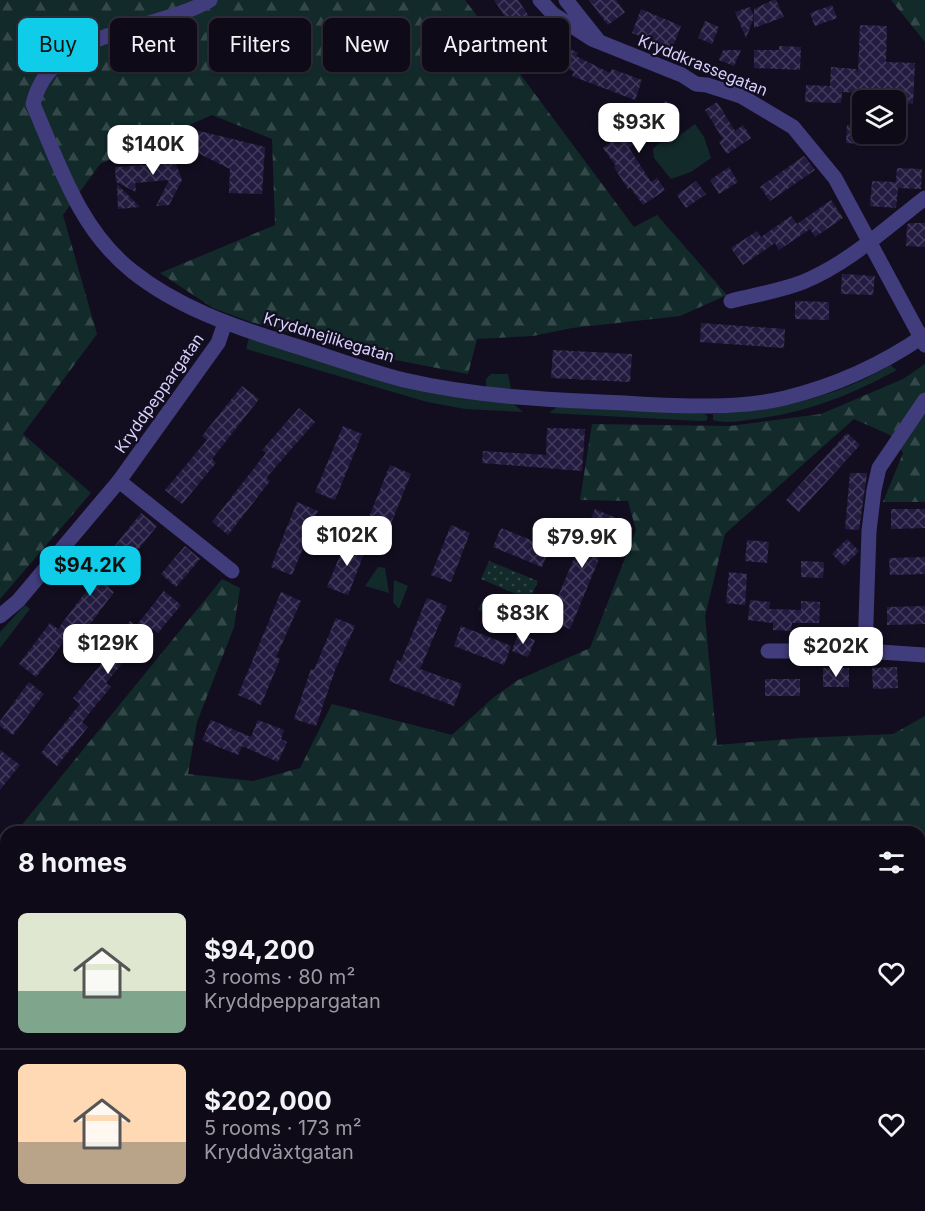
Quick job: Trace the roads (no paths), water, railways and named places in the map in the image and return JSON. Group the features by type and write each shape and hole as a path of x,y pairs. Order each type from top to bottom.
{"street":[{"name":"Kryddnejlikegatan","path":"210,0 190,12 86,43 62,59 42,79 33,104 69,188 100,240 130,270 162,292 225,323 403,379 477,393 654,405 746,404 783,399 854,375 924,339"},
{"name":"Kryddkrassegatan","path":"540,0 576,30 601,43 682,75 696,84 707,85 741,96 793,127 835,178 924,339"},
{"name":"Kryddkrassegatan","path":"566,0 601,43"},
{"path":"731,301 802,282 871,242 925,198"},
{"name":"Kryddpeppargatan","path":"0,616 18,601 120,481 218,343 225,323"},
{"path":"865,651 869,531 874,490 884,461 925,400"},
{"path":"120,481 232,571"},
{"path":"768,651 865,651 925,655"}]}
